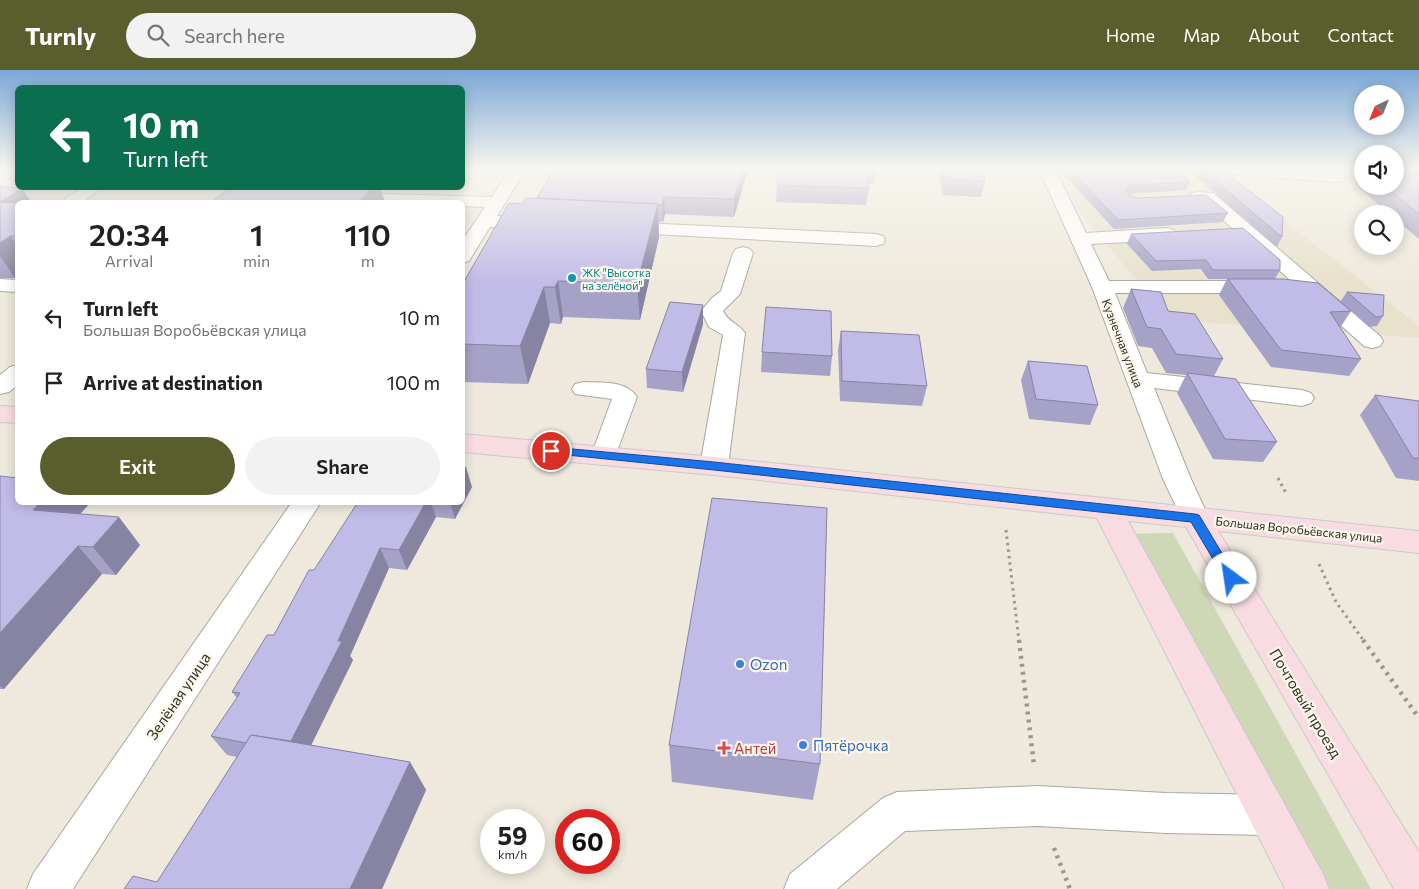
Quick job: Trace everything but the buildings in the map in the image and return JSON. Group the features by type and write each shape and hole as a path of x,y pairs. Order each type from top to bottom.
{"main road":[{"path":"0,414 15,414"},
{"name":"Большая Воробьёвская улица","path":"465,443 714,466 1419,542"},
{"path":"1107,509 1308,889"},
{"name":"Почтовый проезд","path":"1195,518 1418,889"}],"street":[{"path":"465,252 494,207"},
{"name":"Кузнечная улица","path":"1064,207 1102,287 1177,479 1195,518"},
{"path":"1220,207 1372,341"},
{"path":"485,221 554,225"},
{"path":"602,227 876,240"},
{"path":"1214,231 1243,229"},
{"path":"1079,239 1185,233"},
{"path":"714,466 734,333 717,322 712,312 719,302 730,294 743,253"},
{"path":"0,285 15,286"},
{"path":"1102,287 1284,287"},
{"path":"0,387 15,374"},
{"path":"1138,379 1302,398"},
{"path":"584,389 616,391 625,398 604,456"},
{"name":"Зелёная улица","path":"48,889 305,505"},
{"path":"805,889 896,812 1038,806 1166,813 1269,815"}],"path":[{"path":"1005,525 1038,806 1070,889"},
{"path":"1336,602 1419,718"}],"shaded area":[{"path":"1075,207 1268,207 1419,326 1419,338 1171,320"}],"green space":[{"path":"1173,533 1371,889 1298,889 1111,534"}],"place":[{"name":"ЖК \"Высотка на зелёной\"","path":"572,278"},
{"name":"Ozon","path":"740,664"},
{"name":"Пятёрочка","path":"803,745"},
{"name":"Антей","path":"724,748"}],"route":[{"path":"551,451 714,466 1195,518 1231,578"}]}
